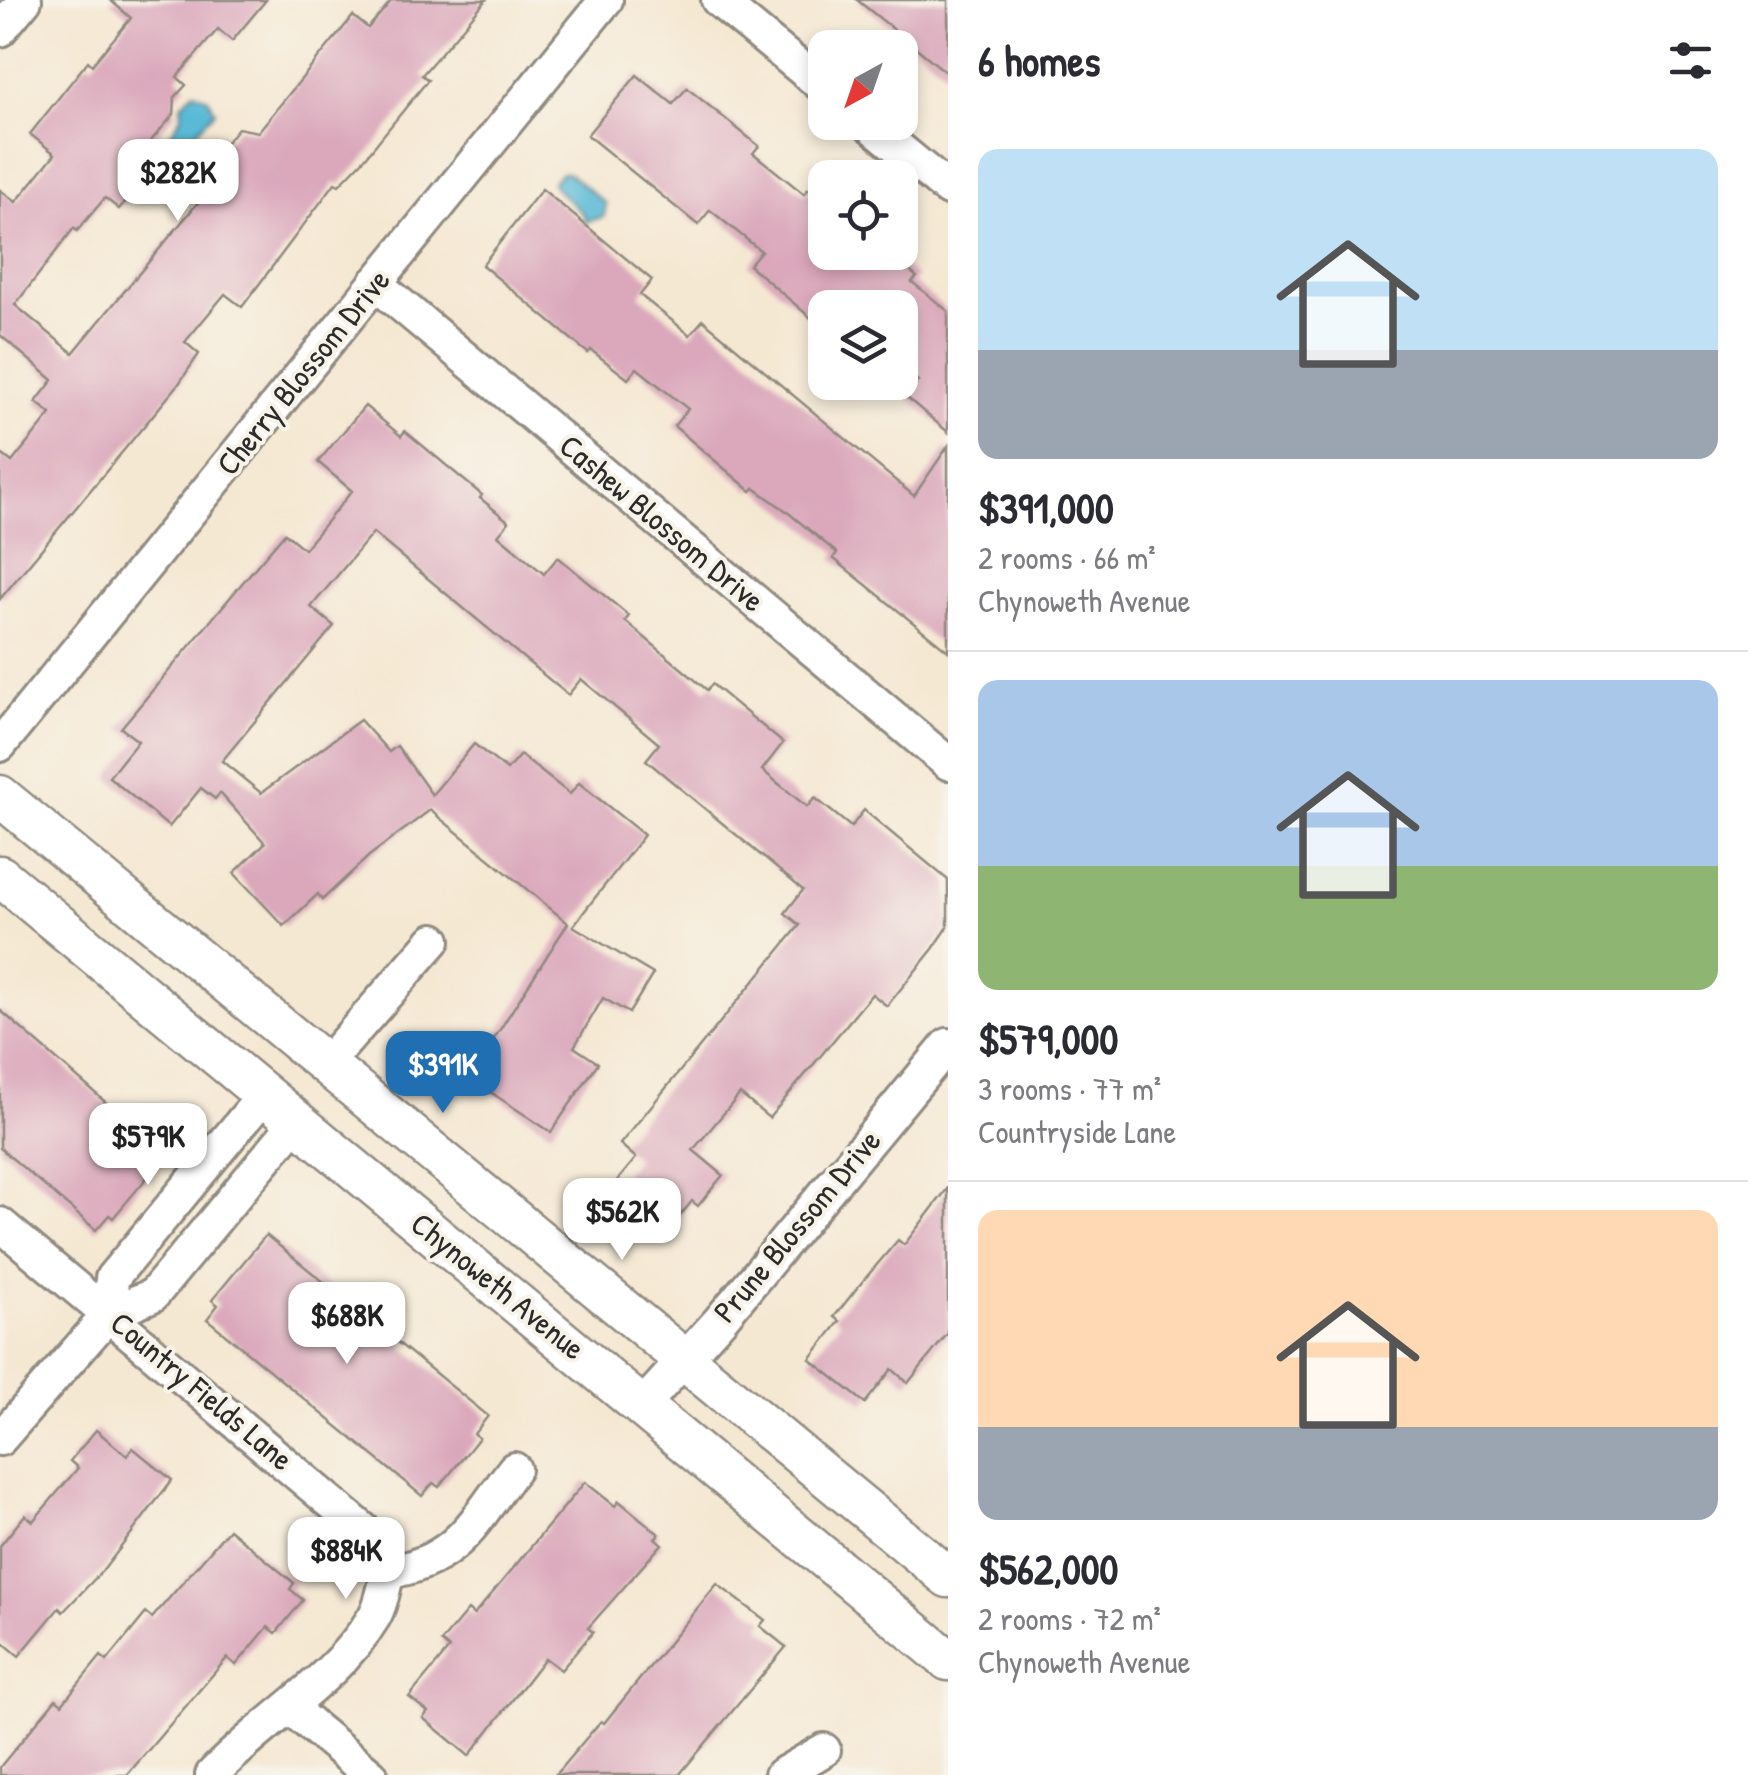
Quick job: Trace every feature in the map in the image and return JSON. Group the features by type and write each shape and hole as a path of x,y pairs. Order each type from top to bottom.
{"street":[{"path":"0,30 25,0"},
{"name":"Cherry Blossom Drive","path":"0,744 606,0"},
{"path":"718,0 808,74"},
{"path":"889,140 948,189"},
{"name":"Cashew Blossom Drive","path":"375,283 948,763"},
{"name":"Chynoweth Avenue","path":"0,796 948,1577"},
{"name":"Chynoweth Avenue","path":"0,876 948,1660"},
{"path":"325,1065 434,940"},
{"name":"Prune Blossom Drive","path":"643,1405 724,1316 948,1045"},
{"path":"110,1313 112,1278 265,1094"},
{"path":"0,1439 110,1313 153,1295 297,1121"},
{"name":"Country Fields Lane","path":"0,1224 364,1530 388,1572"},
{"path":"212,1775 254,1733 325,1677 376,1615 388,1572 414,1568 450,1552 514,1469"},
{"path":"289,1707 372,1775"},
{"path":"781,1775 824,1750"}],"water":[{"path":"195,91 208,98 215,111 183,146 171,134 182,115 181,105"},
{"path":"561,173 568,173 606,204 604,217 585,222 584,215 552,182"}],"building":[{"path":"110,0 266,0 232,41 218,29 177,77 186,85 175,97 174,114 130,165 145,178 119,209 105,198 77,231 74,228 15,305 73,353 220,176 215,171 229,154 224,145 238,128 258,132 353,16 368,28 392,0 486,0 422,75 428,80 365,158 339,185 335,183 242,307 225,294 185,342 199,354 178,385 0,599 0,453 12,462 51,414 36,402 53,380 0,335 0,190 16,202 55,154 30,134 88,61 92,65 131,18"},
{"path":"857,0 948,0 948,74 918,49 918,30 894,30"},
{"path":"637,75 673,104 687,88 759,146 753,153 804,194 808,189 808,270 909,270 917,277 912,282 948,311 948,432 910,400 918,400 918,290 808,290 808,315 749,265 761,251 710,210 698,225 587,135"},
{"path":"542,189 652,280 640,295 690,335 703,320 914,496 948,446 948,651 833,558 837,553 785,510 754,488 751,491 674,426 688,409 637,368 628,379 591,350 588,353 482,265"},
{"path":"365,406 401,436 405,431 482,495 480,498 509,522 498,535 544,574 558,557 629,616 625,621 707,690 712,684 783,743 762,770 807,807 815,798 851,827 864,810 948,880 948,927 933,949 887,1006 872,994 769,1118 740,1094 693,1150 723,1175 698,1206 692,1201 663,1237 607,1193 636,1158 620,1144 800,925 785,913 803,890 646,760 659,744 616,708 581,679 568,695 373,533 311,607 334,626 222,761 261,793 360,720 389,752 397,746 432,795 474,744 507,770 520,755 570,794 579,783 644,835 573,926 653,974 629,1013 603,998 574,1047 598,1063 551,1132 469,1078 568,923 430,810 369,856 322,900 318,894 284,926 234,873 265,843 220,793 215,799 201,788 169,827 109,777 138,741 121,728 254,569 285,533 304,549 352,491 318,462"},
{"path":"0,1010 166,1155 113,1218 109,1215 96,1230 0,1148"},
{"path":"948,1188 948,1333 908,1383 892,1369 865,1403 810,1359 840,1321 834,1317 857,1288 898,1240 904,1245"},
{"path":"266,1235 488,1416 474,1434 479,1438 439,1487 433,1483 422,1496 207,1319 218,1305 212,1300"},
{"path":"96,1430 127,1456 133,1448 172,1480 105,1568 63,1612 59,1608 19,1656 0,1640 0,1546 25,1515 33,1521 78,1468 70,1461"},
{"path":"585,1482 615,1506 619,1501 659,1534 655,1538 662,1544 588,1628 593,1632 561,1670 545,1658 469,1756 423,1718 428,1712 409,1697 449,1649 441,1642 468,1610 474,1615"},
{"path":"229,1529 294,1583 290,1589 303,1600 276,1633 268,1627 236,1665 227,1658 127,1775 0,1775 0,1767 56,1699 62,1704 101,1656 107,1661 146,1613 152,1618"},
{"path":"717,1584 765,1620 760,1626 786,1647 679,1775 555,1775 601,1721 604,1723"}]}
